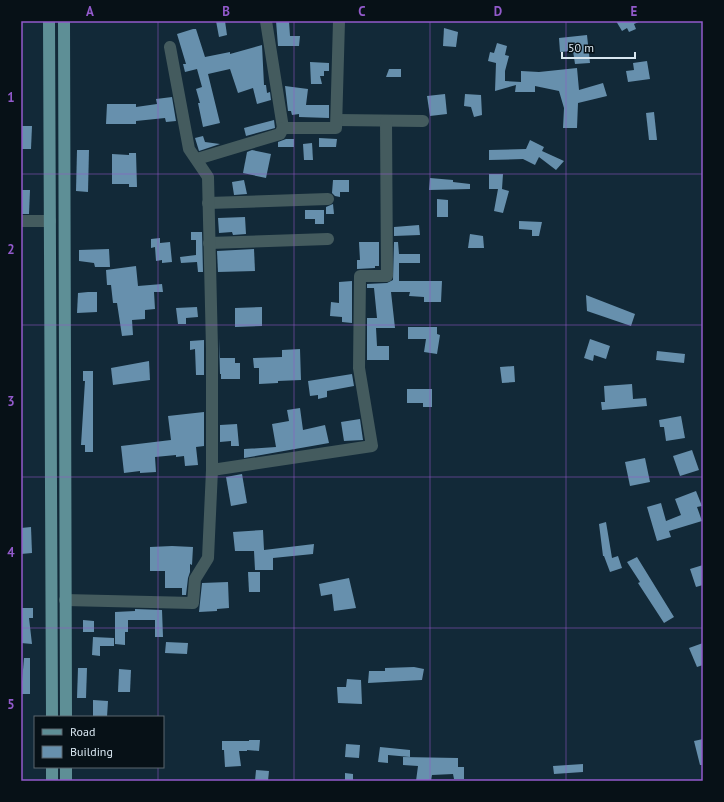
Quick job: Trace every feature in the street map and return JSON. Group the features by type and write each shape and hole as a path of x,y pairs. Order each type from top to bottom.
{"main road":[{"path":"49,21 52,716"},
{"path":"64,21 66,716"},
{"path":"52,768 52,781"},
{"path":"66,768 66,781"}],"street":[{"path":"197,159 280,134 283,128 266,21"},
{"path":"283,128 336,128 339,21"},
{"path":"65,600 193,603 194,579 208,558 212,470 212,349 208,177 189,149 170,47"},
{"path":"337,120 423,121"},
{"path":"212,470 372,446 360,368 360,276 387,276 386,121"},
{"path":"208,204 328,199"},
{"path":"21,221 50,221"},
{"path":"209,244 328,239"}],"building":[{"path":"216,21 225,21 227,35 219,37"},
{"path":"276,21 289,21 290,36 300,36 299,46 278,46"},
{"path":"616,21 641,21 634,24 636,29 629,32 627,28 622,31"},
{"path":"444,28 458,32 456,47 443,46"},
{"path":"196,29 205,57 230,52 230,54 262,45 264,85 266,85 267,93 270,92 271,100 257,104 253,88 238,93 230,69 208,74 220,123 203,127 198,103 200,103 196,89 202,87 197,69 185,72 183,64 186,64 177,34"},
{"path":"587,35 590,63 575,64 573,51 560,52 559,38"},
{"path":"497,43 507,46 505,55 509,56 505,71 505,81 521,82 521,71 539,72 577,68 579,90 603,83 607,96 578,103 577,128 563,128 564,108 559,91 535,86 535,92 515,92 516,85 495,91 496,63 488,61 490,52 494,53"},
{"path":"647,61 650,79 628,82 626,71 634,70 633,63"},
{"path":"310,62 329,63 329,71 324,71 324,76 320,76 322,84 311,84"},
{"path":"389,69 401,69 401,77 386,77"},
{"path":"285,86 308,89 306,105 329,105 329,118 299,117 299,114 292,115 291,111 288,111"},
{"path":"445,94 447,114 430,116 427,96"},
{"path":"465,94 481,95 482,115 474,117 471,107 464,106"},
{"path":"172,97 176,121 166,122 165,118 136,121 136,124 106,124 107,104 136,104 136,107 157,104 156,99"},
{"path":"654,112 657,140 649,140 646,113"},
{"path":"274,120 275,128 246,136 244,128"},
{"path":"21,126 32,126 31,149 21,149"},
{"path":"203,136 205,142 220,144 199,151 195,138"},
{"path":"319,138 337,139 336,147 319,147"},
{"path":"286,139 294,139 294,147 278,147 278,142"},
{"path":"530,140 544,147 542,151 564,161 556,170 539,157 535,165 523,159 489,160 489,150 526,149"},
{"path":"312,143 313,160 304,160 303,144"},
{"path":"77,150 89,150 88,192 76,191"},
{"path":"252,150 271,154 266,178 243,173 247,152"},
{"path":"129,153 136,153 137,187 129,187 129,184 112,184 112,154 129,155"},
{"path":"489,174 503,174 502,189 509,191 503,213 494,211 498,189 489,189"},
{"path":"430,178 453,180 453,182 470,184 470,189 429,190"},
{"path":"244,180 247,194 234,195 232,182"},
{"path":"333,180 349,180 349,192 340,192 340,197 335,196 332,193"},
{"path":"21,190 30,190 29,214 21,214"},
{"path":"437,199 448,200 448,217 437,217"},
{"path":"333,204 334,214 326,214 326,207"},
{"path":"305,210 324,210 324,224 315,224 315,219 305,219"},
{"path":"245,217 246,234 233,235 232,232 219,233 218,218"},
{"path":"519,221 542,222 539,236 532,236 532,230 519,229"},
{"path":"419,225 420,235 394,236 394,227"},
{"path":"191,232 202,232 203,272 198,272 197,262 181,263 180,257 196,255 196,240 191,240"},
{"path":"470,234 483,236 484,248 468,248"},
{"path":"160,238 160,243 170,242 172,262 162,263 162,260 156,261 155,247 151,248 151,239"},
{"path":"359,242 379,242 379,266 375,266 375,268 357,269 357,260 360,260"},
{"path":"394,242 398,242 399,254 420,254 420,263 399,263 399,281 442,281 441,302 424,302 424,297 409,296 410,292 391,292 395,328 376,328 377,346 389,346 389,360 367,360 367,318 377,318 374,288 367,288 367,284 387,283 393,280"},
{"path":"109,249 110,267 95,267 94,263 79,261 79,250"},
{"path":"254,249 255,271 218,272 217,251"},
{"path":"136,266 138,286 162,284 163,292 154,292 155,309 145,310 145,319 132,320 133,335 122,336 117,303 113,303 111,285 107,285 106,270"},
{"path":"352,281 352,323 342,322 342,317 330,316 331,302 339,303 339,282"},
{"path":"97,292 97,312 77,313 78,293"},
{"path":"586,295 635,314 631,326 587,311"},
{"path":"197,307 198,317 186,318 186,324 178,324 176,308"},
{"path":"262,307 262,326 235,327 235,308"},
{"path":"408,327 437,327 437,334 440,335 437,354 424,352 426,339 408,339"},
{"path":"219,338 220,358 235,358 235,363 240,363 240,379 221,379"},
{"path":"590,339 610,346 606,359 594,355 593,361 584,358"},
{"path":"204,340 204,375 196,375 195,349 190,350 190,341"},
{"path":"300,349 301,380 259,384 259,368 254,368 253,358 282,357 282,350"},
{"path":"657,351 685,354 684,363 656,360"},
{"path":"149,361 150,380 113,385 111,368"},
{"path":"514,366 515,382 502,383 500,367"},
{"path":"83,371 93,371 93,452 85,452 85,445 81,445 85,381 83,381"},
{"path":"352,374 354,386 327,391 327,397 318,399 318,395 310,396 308,381"},
{"path":"632,384 633,399 646,398 647,406 602,410 601,402 605,402 604,386"},
{"path":"407,389 432,389 432,407 423,407 423,403 407,403"},
{"path":"300,408 303,430 325,425 329,443 244,458 244,449 276,447 272,424 289,421 287,410"},
{"path":"204,412 204,446 196,447 198,465 185,466 184,456 176,457 176,455 155,457 156,472 140,473 140,471 124,473 121,446 171,440 168,416"},
{"path":"681,416 685,438 666,441 664,427 660,427 659,420"},
{"path":"360,419 363,440 344,441 341,422"},
{"path":"237,424 239,446 231,446 231,441 220,442 220,425"},
{"path":"692,450 699,470 680,476 673,456"},
{"path":"645,458 650,482 630,486 625,462"},
{"path":"242,474 247,503 231,506 226,477"},
{"path":"696,491 702,506 697,507 702,521 669,531 671,537 657,541 647,507 661,503 666,521 681,515 675,499"},
{"path":"606,522 612,558 618,556 622,568 610,572 603,556 599,524"},
{"path":"31,527 32,553 21,554 21,528"},
{"path":"263,530 264,550 314,544 313,554 273,558 273,570 255,570 254,551 235,551 233,532"},
{"path":"150,547 193,547 192,565 190,564 186,595 182,595 182,588 165,588 165,571 150,571"},
{"path":"637,557 674,617 664,623 638,583 640,582 627,562"},
{"path":"703,565 703,585 696,587 690,569"},
{"path":"248,572 260,572 260,592 249,592"},
{"path":"349,578 356,608 334,611 332,594 321,596 319,584"},
{"path":"228,582 229,608 217,609 217,611 199,612 202,583"},
{"path":"21,608 33,608 33,618 29,618 32,644 21,643"},
{"path":"135,609 162,610 163,637 155,637 155,620 128,620 128,632 125,632 125,645 115,644 115,612 135,611"},
{"path":"83,620 94,621 94,632 83,632"},
{"path":"93,637 114,638 114,646 100,646 100,656 92,655"},
{"path":"166,642 188,643 187,654 165,653"},
{"path":"703,643 703,665 697,667 689,648"},
{"path":"24,658 30,658 30,694 21,694"},
{"path":"414,667 424,669 422,680 368,683 369,671 385,671 385,668"},
{"path":"78,668 87,668 86,698 77,698"},
{"path":"119,669 131,670 130,692 118,692"},
{"path":"347,679 361,680 362,704 338,703 337,687 346,687"},
{"path":"93,700 108,701 107,716 93,716"},
{"path":"703,739 703,765 700,765 694,741"},
{"path":"260,740 259,751 239,751 241,766 225,767 222,741"},
{"path":"346,744 360,745 359,758 345,757"},
{"path":"380,747 410,750 410,757 388,755 388,763 378,762"},
{"path":"403,757 458,758 458,767 464,767 464,779 454,779 453,774 432,775 431,781 416,781 418,766 403,765"},
{"path":"583,764 583,772 554,774 553,766"},
{"path":"256,770 269,771 268,781 255,781"},
{"path":"345,773 353,774 353,781 345,781"}]}
